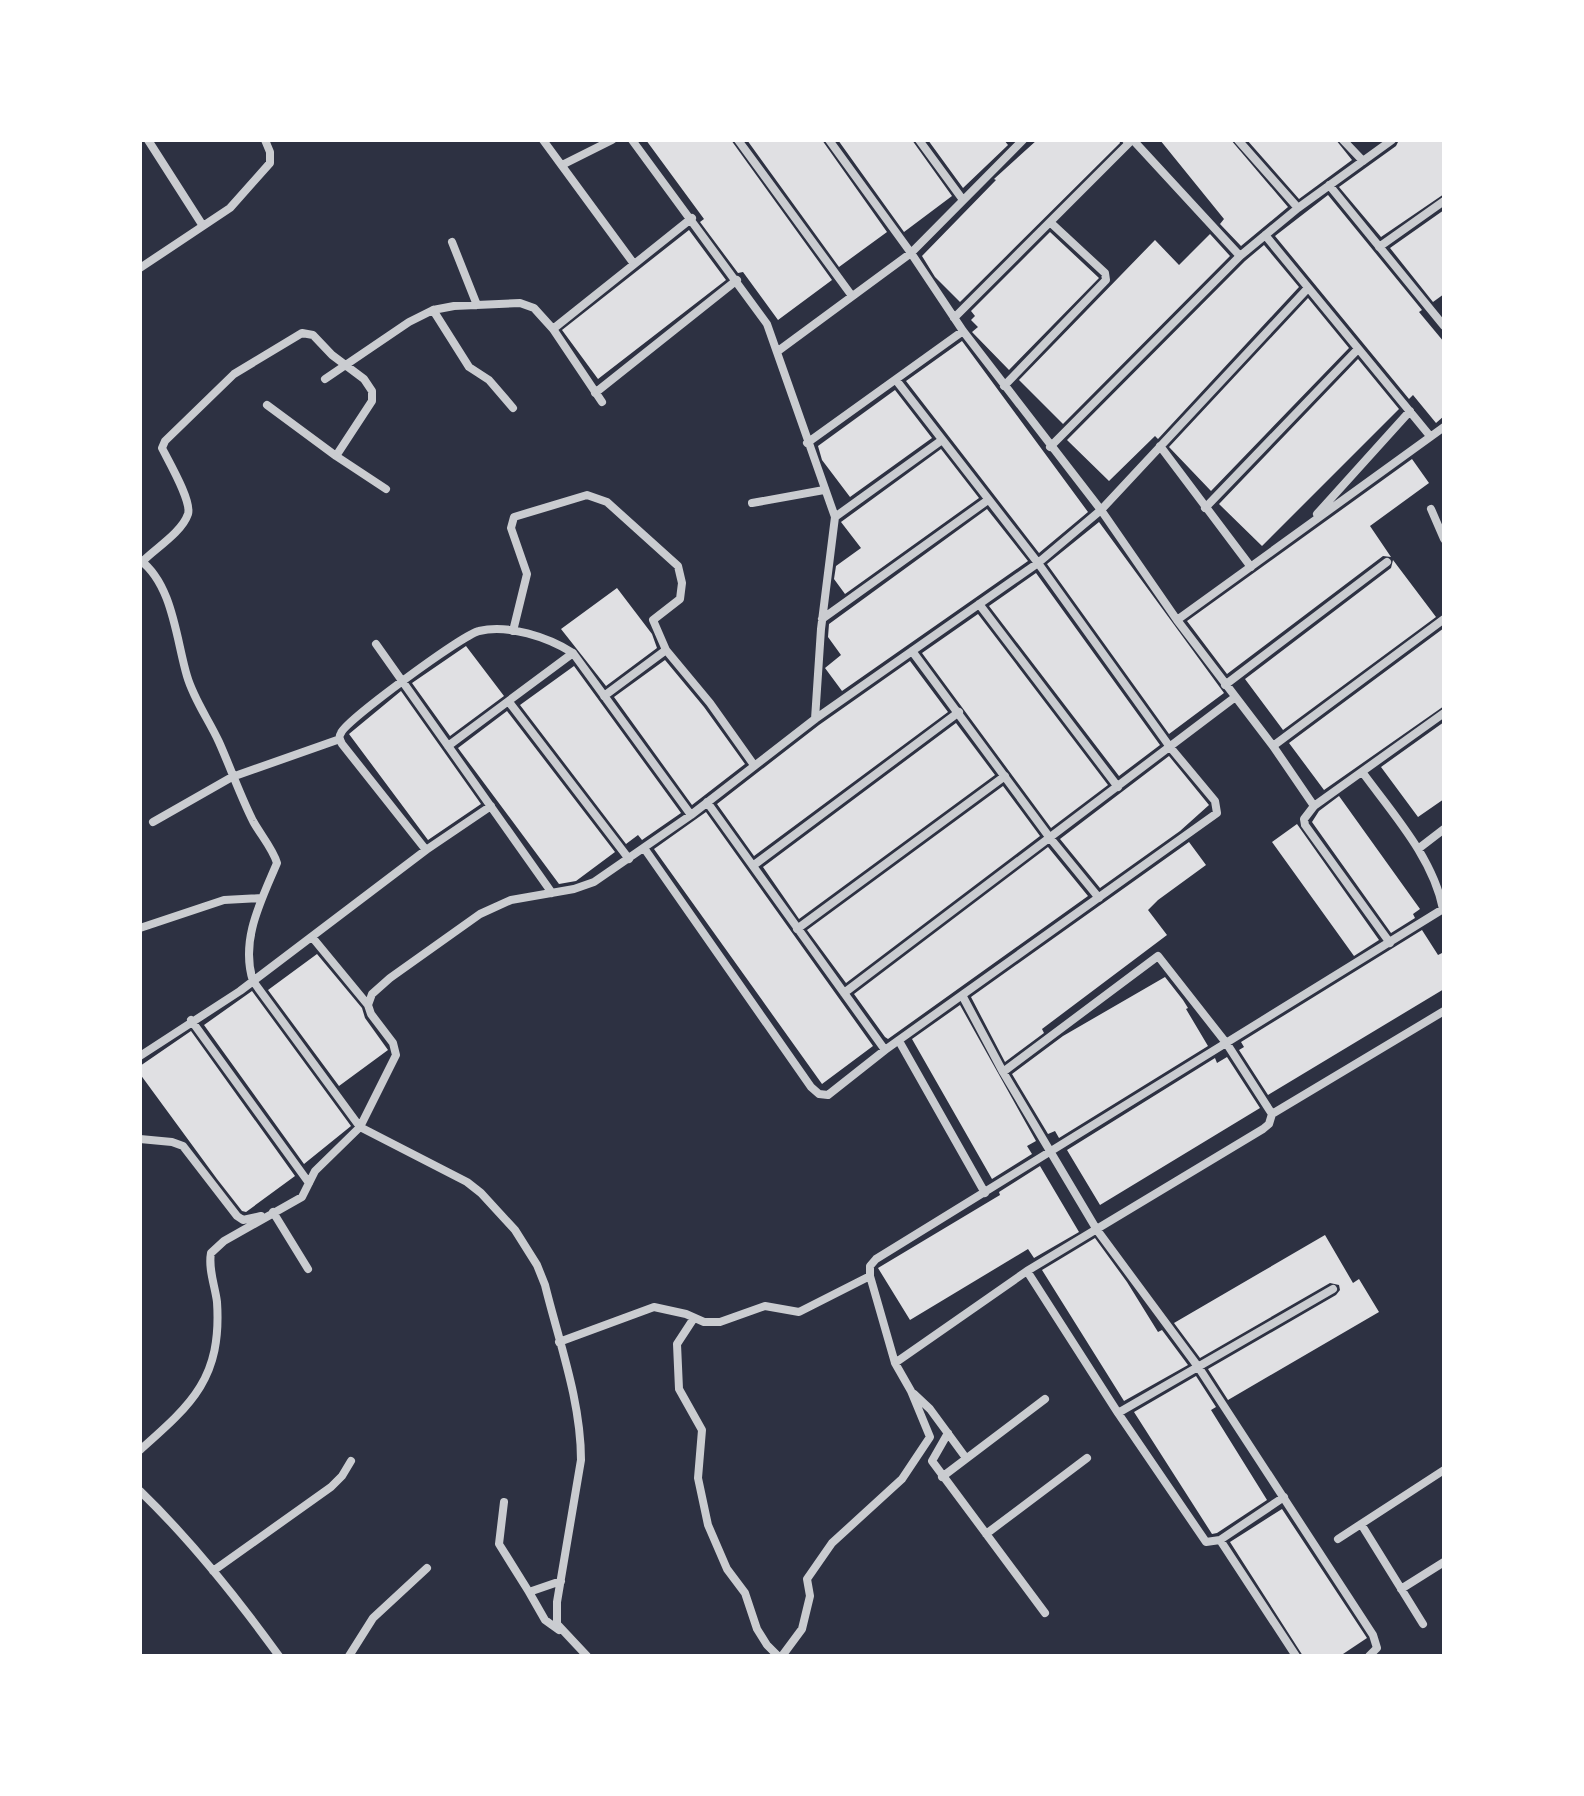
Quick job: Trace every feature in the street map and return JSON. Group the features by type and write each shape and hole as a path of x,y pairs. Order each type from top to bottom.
{"street":[{"path":"148,140 203,226"},
{"path":"140,268 230,208 270,163 265,140"},
{"path":"543,140 634,264"},
{"path":"562,165 612,140"},
{"path":"632,140 767,324 835,517 822,619 815,719"},
{"path":"738,140 852,296"},
{"path":"829,140 963,331 1101,510 1177,620 1273,746 1314,806"},
{"path":"919,140 963,200"},
{"path":"954,318 1129,143 1126,140"},
{"path":"1133,140 1240,256"},
{"path":"1238,140 1298,208"},
{"path":"1343,140 1363,161"},
{"path":"1050,447 1240,256 1298,208 1392,140"},
{"path":"778,351 911,253 1019,141"},
{"path":"1329,185 1379,247 1441,315 1444,326"},
{"path":"1379,247 1444,201"},
{"path":"553,329 692,218"},
{"path":"1004,386 1106,280 1105,273 1051,223"},
{"path":"1265,235 1430,436"},
{"path":"452,242 477,305"},
{"path":"595,393 737,280"},
{"path":"368,1005 372,994 390,978 480,914 511,900 594,882 629,859 815,719 1038,563 1101,510 1308,288"},
{"path":"325,379 409,322 433,310 528,304 553,329 602,402"},
{"path":"433,310 469,367 489,380 513,408"},
{"path":"807,443 963,331"},
{"path":"336,456 374,397 364,379 345,366 313,335 302,333 234,374 162,444 188,502 187,515 180,526 141,560 167,598 188,679 262,839 276,859 254,918 247,957 253,981 360,1127 467,1182 494,1205 515,1230 537,1265 545,1285 578,1414 581,1440 581,1460 556,1616 560,1630"},
{"path":"1205,508 1358,349"},
{"path":"644,848 816,1092 828,1095 885,1050 1217,813 1215,801 1170,747 1038,563 896,380"},
{"path":"267,405 386,489"},
{"path":"1304,528 1410,411"},
{"path":"1177,620 1444,427"},
{"path":"835,517 942,440"},
{"path":"1160,446 1251,567"},
{"path":"752,503 824,490"},
{"path":"513,631 527,574 511,528 514,517 587,495 607,502 678,566 682,583 680,599 653,620 666,650 710,703 754,765"},
{"path":"822,619 988,500"},
{"path":"1431,509 1444,539"},
{"path":"1225,685 1387,562"},
{"path":"979,604 1118,787"},
{"path":"1273,746 1444,619"},
{"path":"426,850 340,739 341,732 350,721 401,682 473,632 513,631 557,642 573,653 691,815"},
{"path":"376,644 552,893"},
{"path":"604,696 666,650"},
{"path":"912,651 1050,838 1099,898"},
{"path":"448,746 573,653"},
{"path":"844,993 1234,698"},
{"path":"509,702 629,859"},
{"path":"754,865 959,712"},
{"path":"1390,943 1305,825 1305,815 1444,713"},
{"path":"153,822 232,777 340,739"},
{"path":"694,1318 677,1344 679,1389 702,1430 698,1478 708,1525 727,1569 745,1593 757,1629 767,1645 780,1656 802,1629 810,1596 807,1579 832,1543 902,1479 930,1437 911,1391 895,1363 870,1276 870,1266 876,1259 1444,910 1437,887 1418,849 1363,773"},
{"path":"797,929 1005,776"},
{"path":"707,802 885,1050"},
{"path":"140,1056 253,981 426,850 491,806"},
{"path":"1418,849 1444,829"},
{"path":"140,928 224,900 262,898"},
{"path":"140,1450 187,1408 202,1388 212,1361 217,1300 210,1265 211,1253 224,1241 302,1197 315,1171 360,1127 396,1055 393,1043 371,1014 368,1005 312,937"},
{"path":"1003,1072 1155,956 1160,957 1227,1044 1272,1114"},
{"path":"962,995 1003,1072 1097,1230 1199,1368 1377,1642 1377,1648 1369,1656"},
{"path":"895,1363 1027,1271 1263,1129 1269,1124 1272,1114 1444,1011"},
{"path":"191,1020 309,1183"},
{"path":"899,1041 985,1193"},
{"path":"140,1139 183,1146 239,1218 254,1219 273,1212"},
{"path":"273,1212 308,1269"},
{"path":"1027,1271 1206,1542 1220,1540 1284,1497"},
{"path":"559,1342 654,1307 704,1322 720,1322 765,1306 799,1312 870,1276"},
{"path":"1118,1413 1333,1289"},
{"path":"911,1391 930,1409 966,1458"},
{"path":"942,1477 1045,1399"},
{"path":"948,1433 932,1461 1045,1613"},
{"path":"986,1534 1087,1458"},
{"path":"213,1571 331,1487 351,1461"},
{"path":"1338,1539 1444,1470"},
{"path":"140,1491 235,1595 279,1656"},
{"path":"504,1502 499,1544 545,1620 587,1656"},
{"path":"1361,1524 1423,1624"},
{"path":"1220,1540 1296,1656"},
{"path":"1401,1589 1444,1562"},
{"path":"349,1656 373,1618 427,1568"},
{"path":"529,1592 561,1581"}],"building":[{"path":"646,140 731,140 832,280 778,320 743,272 738,273 700,222 704,219"},
{"path":"747,140 822,140 887,232 839,267"},
{"path":"838,140 912,140 952,196 904,232"},
{"path":"928,140 1004,140 1008,145 963,188"},
{"path":"1037,140 1119,140 1120,143 960,302 935,277 922,256 994,179"},
{"path":"1160,140 1231,140 1288,207 1241,246 1220,224 1224,219"},
{"path":"1247,140 1336,140 1352,160 1299,199"},
{"path":"1399,140 1444,140 1444,194 1381,237 1339,187 1396,146"},
{"path":"1328,195 1422,310 1419,312 1444,342 1444,416 1436,423 1413,395 1409,399 1275,236"},
{"path":"1444,210 1444,294 1433,302 1390,248"},
{"path":"689,230 726,280 598,379 562,330"},
{"path":"1050,232 1099,278 1009,370 972,332 978,327 971,320 975,316 971,311"},
{"path":"1210,234 1230,256 1063,424 1019,380 1155,240 1179,265"},
{"path":"1264,245 1299,287 1158,439 1155,436 1109,481 1067,440"},
{"path":"1308,298 1349,348 1211,491 1169,447"},
{"path":"962,341 1088,512 1039,553 906,381"},
{"path":"1358,359 1399,409 1262,546 1219,504"},
{"path":"895,390 932,438 850,497 822,460 818,446"},
{"path":"941,449 979,498 845,594 834,579 836,566 861,548 841,522"},
{"path":"1412,459 1429,483 1370,526 1391,557 1383,556 1227,674 1187,621"},
{"path":"987,509 1028,561 842,691 825,668 841,655 828,637 829,624"},
{"path":"1099,522 1224,693 1169,734 1047,564"},
{"path":"1393,560 1436,617 1283,730 1245,679 1391,568"},
{"path":"1036,573 1160,745 1119,776 989,606"},
{"path":"617,588 652,634 657,648 606,686 561,629"},
{"path":"978,614 1108,785 1051,828 922,653"},
{"path":"1444,628 1444,706 1324,790 1289,743"},
{"path":"466,646 504,696 450,736 412,683"},
{"path":"665,660 745,764 692,805 614,697"},
{"path":"910,661 948,712 754,856 717,804 819,725"},
{"path":"574,666 681,813 642,840 638,835 626,844 520,705"},
{"path":"401,691 481,804 428,840 349,734"},
{"path":"507,711 615,852 576,881 559,884 458,748"},
{"path":"1444,722 1444,799 1418,817 1381,767"},
{"path":"956,723 995,775 799,919 763,867"},
{"path":"1169,756 1209,805 1180,831 1100,888 1060,839"},
{"path":"1003,786 1040,836 846,983 807,930"},
{"path":"1339,796 1420,909 1413,914 1415,918 1391,933 1312,822 1319,811"},
{"path":"706,812 873,1046 822,1084 654,849"},
{"path":"1297,824 1379,940 1354,956 1272,842"},
{"path":"1189,842 1206,865 1148,910 1167,935 1042,1029 1044,1033 1005,1062 971,997"},
{"path":"1048,847 1088,896 888,1039 885,1037 854,994"},
{"path":"1422,930 1438,955 1444,952 1444,989 1268,1095 1239,1050 1244,1047 1241,1042"},
{"path":"317,954 362,1008 365,1018 388,1050 339,1086 268,990"},
{"path":"1165,977 1188,1008 1208,1046 1059,1138 1055,1131 1048,1134 1012,1074 1063,1036"},
{"path":"252,991 351,1126 304,1164 204,1025"},
{"path":"960,1005 1036,1141 1027,1146 1032,1154 992,1179 912,1039"},
{"path":"191,1031 295,1176 246,1212 217,1179 140,1074 140,1066"},
{"path":"1227,1057 1260,1108 1100,1205 1067,1150 1215,1058 1217,1063"},
{"path":"1040,1166 1079,1232 1034,1258 1028,1249 910,1320 878,1268 1000,1195 999,1192"},
{"path":"1325,1235 1353,1283 1359,1279 1379,1312 1228,1400 1208,1369 1336,1295 1339,1285 1330,1283 1200,1358 1174,1323"},
{"path":"1095,1238 1158,1332 1162,1330 1188,1365 1124,1401 1042,1270"},
{"path":"1196,1376 1216,1407 1211,1410 1267,1500 1212,1534 1134,1412"},
{"path":"1282,1509 1367,1638 1340,1656 1303,1656 1230,1542"}]}
